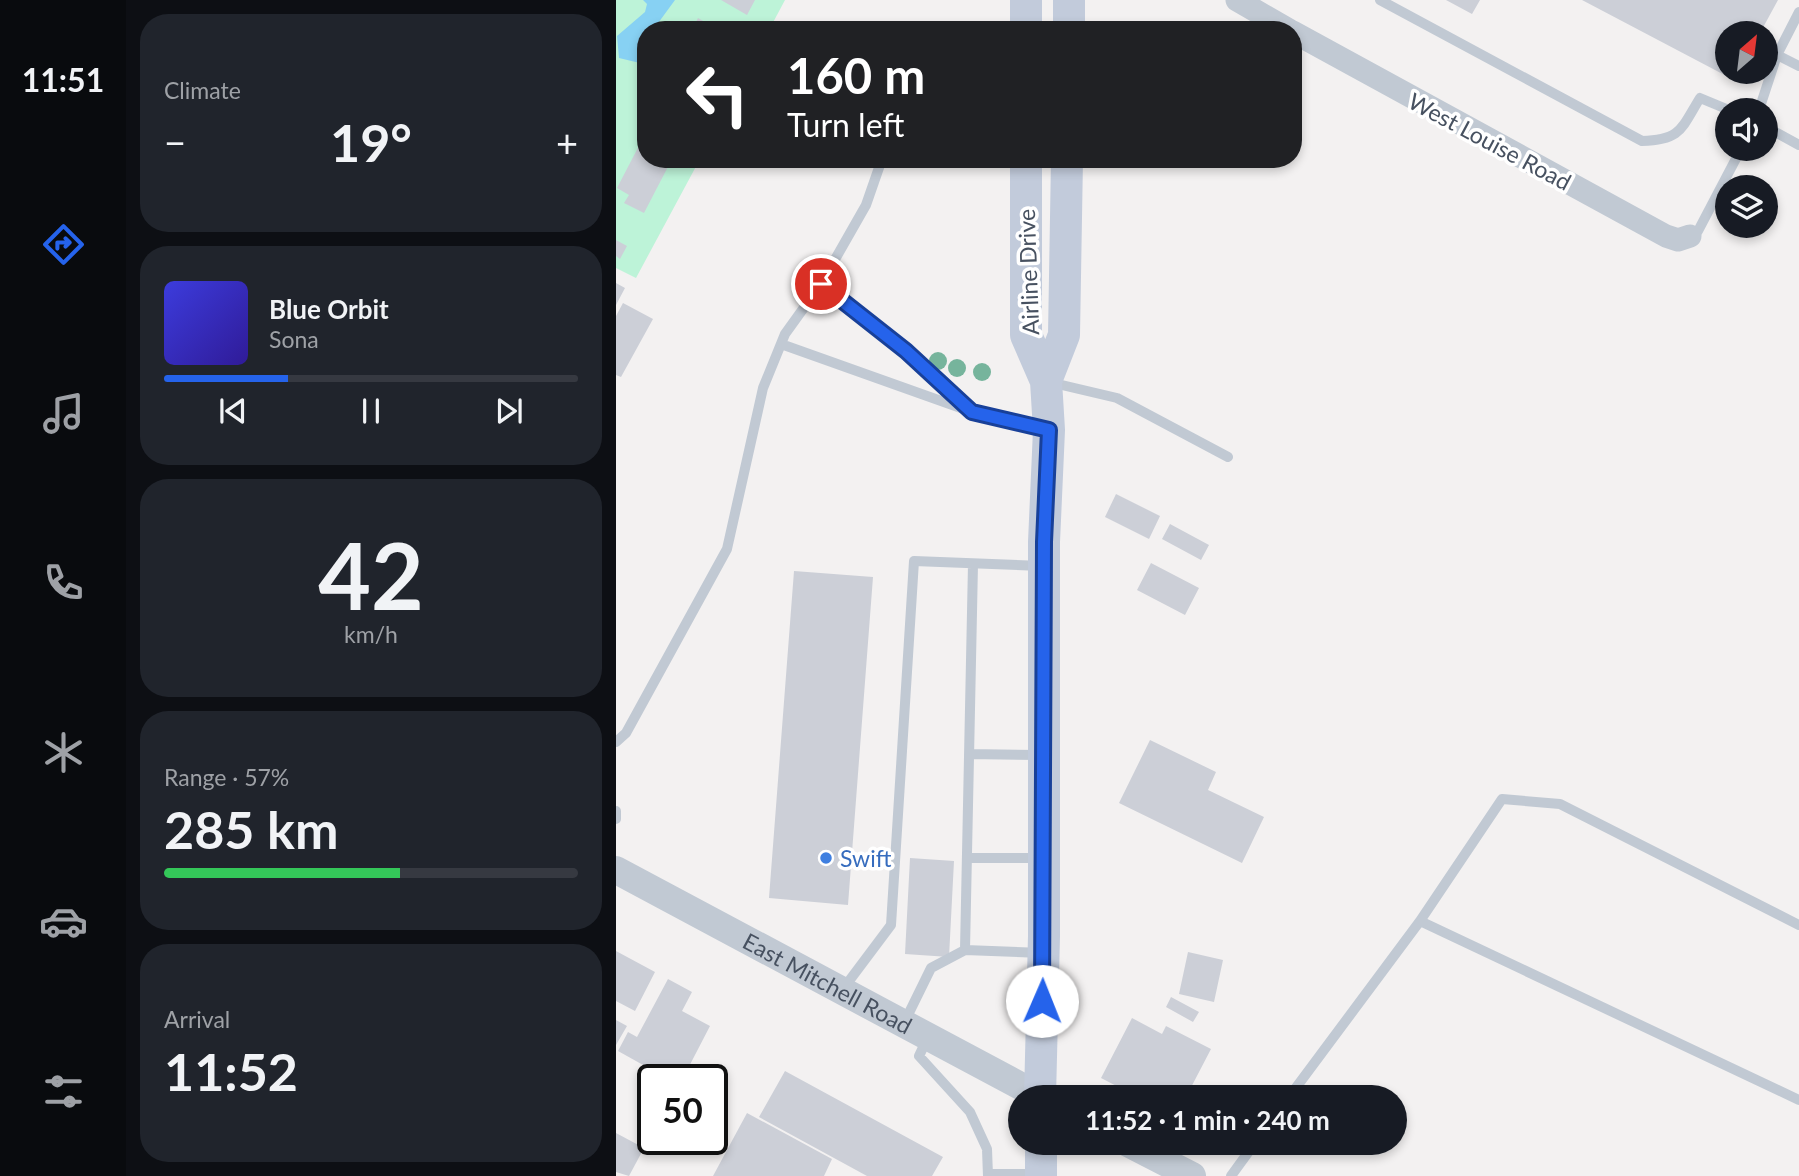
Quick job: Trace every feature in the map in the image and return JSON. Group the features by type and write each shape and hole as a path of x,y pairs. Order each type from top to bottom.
{"main road":[{"path":"1026,0 1026,21"},
{"path":"1069,0 1069,21"},
{"name":"Airline Drive","path":"1026,168 1026,335 1046,381 1049,430 1044,566 1041,1085"},
{"name":"Airline Drive","path":"1046,381 1064,335 1067,168"},
{"path":"1041,1155 1041,1175"}],"street":[{"name":"West Louise Road","path":"1237,0 1274,21"},
{"name":"West Louise Road","path":"1302,37 1666,236 1678,240 1690,236"},
{"name":"East Mitchell Road","path":"616,870 1019,1085"},
{"path":"1151,1155 1192,1176"}],"lane":[{"path":"1380,0 1642,141 1666,140 1679,134 1700,98 1715,104"},
{"path":"1778,53 1799,12"},
{"path":"1778,56 1799,66"},
{"path":"1778,134 1799,145"},
{"path":"1690,236 1698,231 1735,161"},
{"path":"616,742 626,733 727,549 763,388 781,344 821,284 866,205 880,168"},
{"path":"821,284 906,351 972,412"},
{"path":"781,344 972,412 1049,430"},
{"path":"1046,381 1117,398 1227,457"},
{"path":"841,990 891,925 914,561 1044,566"},
{"path":"965,950 973,564"},
{"path":"969,754 1043,755"},
{"path":"1298,1085 1420,921 1502,799 1560,804 1799,925"},
{"path":"616,811 616,819"},
{"path":"967,858 1042,858"},
{"path":"1420,921 1799,1100"},
{"path":"1041,1175 988,1175 987,1149 970,1112 919,1056 916,1030 931,968 965,950 1044,953"},
{"path":"1231,1176 1246,1155"}],"green space":[{"path":"616,0 785,0 774,21 637,21 637,168 695,168 636,278 616,268"}],"water":[{"path":"643,0 675,0 660,21 637,21 637,62 619,58 617,36 645,12 647,4"}],"building":[{"path":"721,0 755,0 747,15"},
{"path":"1446,0 1480,0 1472,14"},
{"path":"1582,0 1778,0 1767,21 1715,21 1715,70"},
{"path":"637,150 637,168 667,168 644,213 624,203 629,195 617,188"},
{"path":"616,240 627,246 620,259 616,256"},
{"path":"616,283 625,288 616,305"},
{"path":"623,303 653,319 621,377 616,375 616,316"},
{"path":"1116,494 1160,516 1149,539 1105,517"},
{"path":"1170,524 1209,545 1201,560 1162,539"},
{"path":"1151,563 1199,588 1185,615 1137,590"},
{"path":"794,571 873,577 848,905 769,898"},
{"path":"1150,740 1216,772 1208,790 1264,817 1242,863 1119,803"},
{"path":"910,858 954,861 949,957 905,954"},
{"path":"616,951 655,972 635,1011 616,1001"},
{"path":"1188,952 1223,960 1214,1002 1179,994"},
{"path":"668,979 692,992 682,1011 710,1026 690,1064 641,1064 618,1051 628,1032 637,1037"},
{"path":"1171,997 1199,1012 1193,1022 1166,1007"},
{"path":"1132,1018 1162,1034 1166,1026 1211,1049 1192,1085 1115,1085 1101,1078"},
{"path":"616,1020 627,1026 616,1045"},
{"path":"785,1071 943,1157 932,1176 867,1176 759,1117"},
{"path":"747,1113 832,1159 824,1176 713,1176 724,1155 728,1155 728,1148"},
{"path":"616,1133 637,1144 637,1155 640,1155 629,1176 616,1172"}],"place":[{"name":"Swift","path":"826,858"}],"route":[{"path":"821,284 906,351 972,412 1049,430 1044,542 1042,1001"}]}
